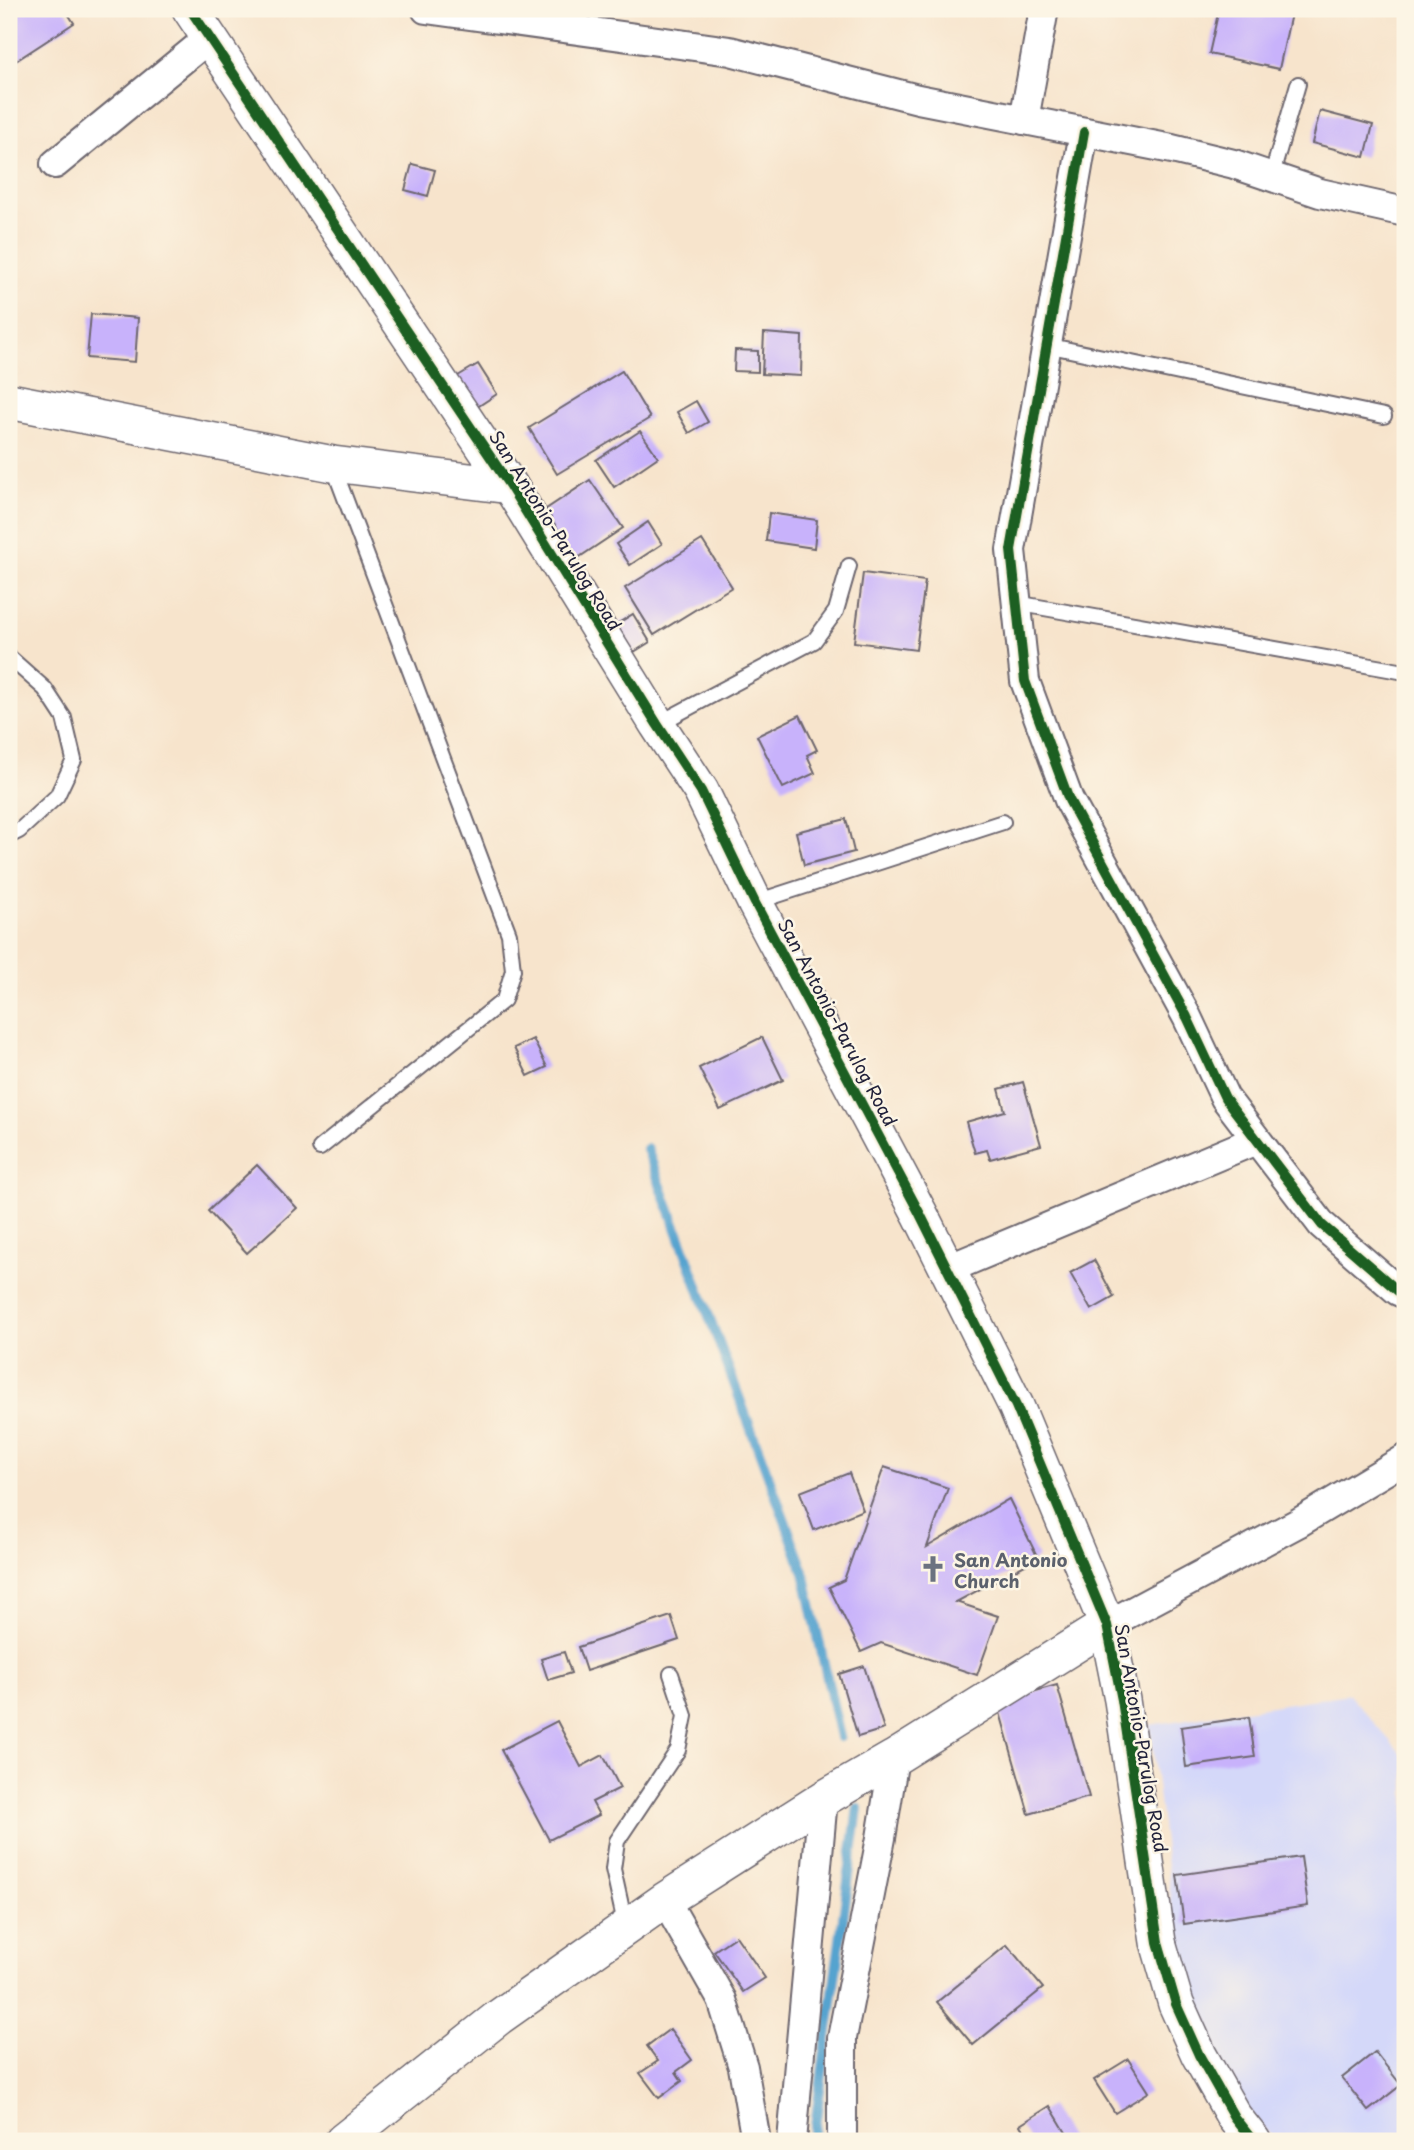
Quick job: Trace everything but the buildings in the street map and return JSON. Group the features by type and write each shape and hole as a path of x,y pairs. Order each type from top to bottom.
{"street":[{"name":"San Antonio-Parulog Road","path":"190,9 510,486 701,791 755,903 948,1269 1016,1405 1107,1625 1122,1700 1161,1955 1176,2004 1199,2055 1234,2117 1253,2141"},
{"path":"426,9 730,51 918,99 1222,161 1320,193 1405,212"},
{"path":"1024,120 1044,9"},
{"path":"55,164 209,38"},
{"path":"1084,132 1011,550 1025,681 1069,800 1187,1017 1226,1098 1322,1225 1398,1291 1405,1294"},
{"path":"9,401 333,464 510,486"},
{"path":"948,1269 1256,1140"},
{"path":"343,2141 499,2017 665,1900 823,1799 894,1758 1107,1625 1298,1523 1405,1459"},
{"path":"842,2141 842,2038 894,1758"},
{"path":"792,2141 823,1799"},
{"path":"665,1900 722,2000 743,2067 757,2141"}],"lane":[{"path":"1271,178 1298,84"},
{"path":"1046,345 1384,415"},
{"path":"320,1148 504,1000 513,970 509,934 333,464"},
{"path":"657,724 814,641 836,611 849,566"},
{"path":"1017,603 1405,672"},
{"path":"9,657 45,688 64,718 74,760 57,796 19,831 9,836"},
{"path":"755,903 1003,822"},
{"path":"626,1929 613,1869 617,1841 678,1750 685,1716 671,1674"}],"shaded area":[{"path":"1349,1694 1405,1758 1405,2141 1276,2141 1251,2114 1201,2027 1177,1949 1150,1725"}],"waterway":[{"path":"647,1149 804,1572 840,1737"},
{"path":"813,2141 858,1808"}],"cycle path":[{"path":"190,9 510,486 701,791 755,903 920,1214 1016,1406 1107,1625 1122,1700 1158,1942 1176,2004 1199,2055 1234,2117 1253,2141"},
{"path":"1084,132 1011,550 1025,681 1069,800 1187,1017 1225,1098 1322,1225 1398,1291 1405,1294"}],"place":[{"name":"San Antonio Church","path":"933,1569"}]}
